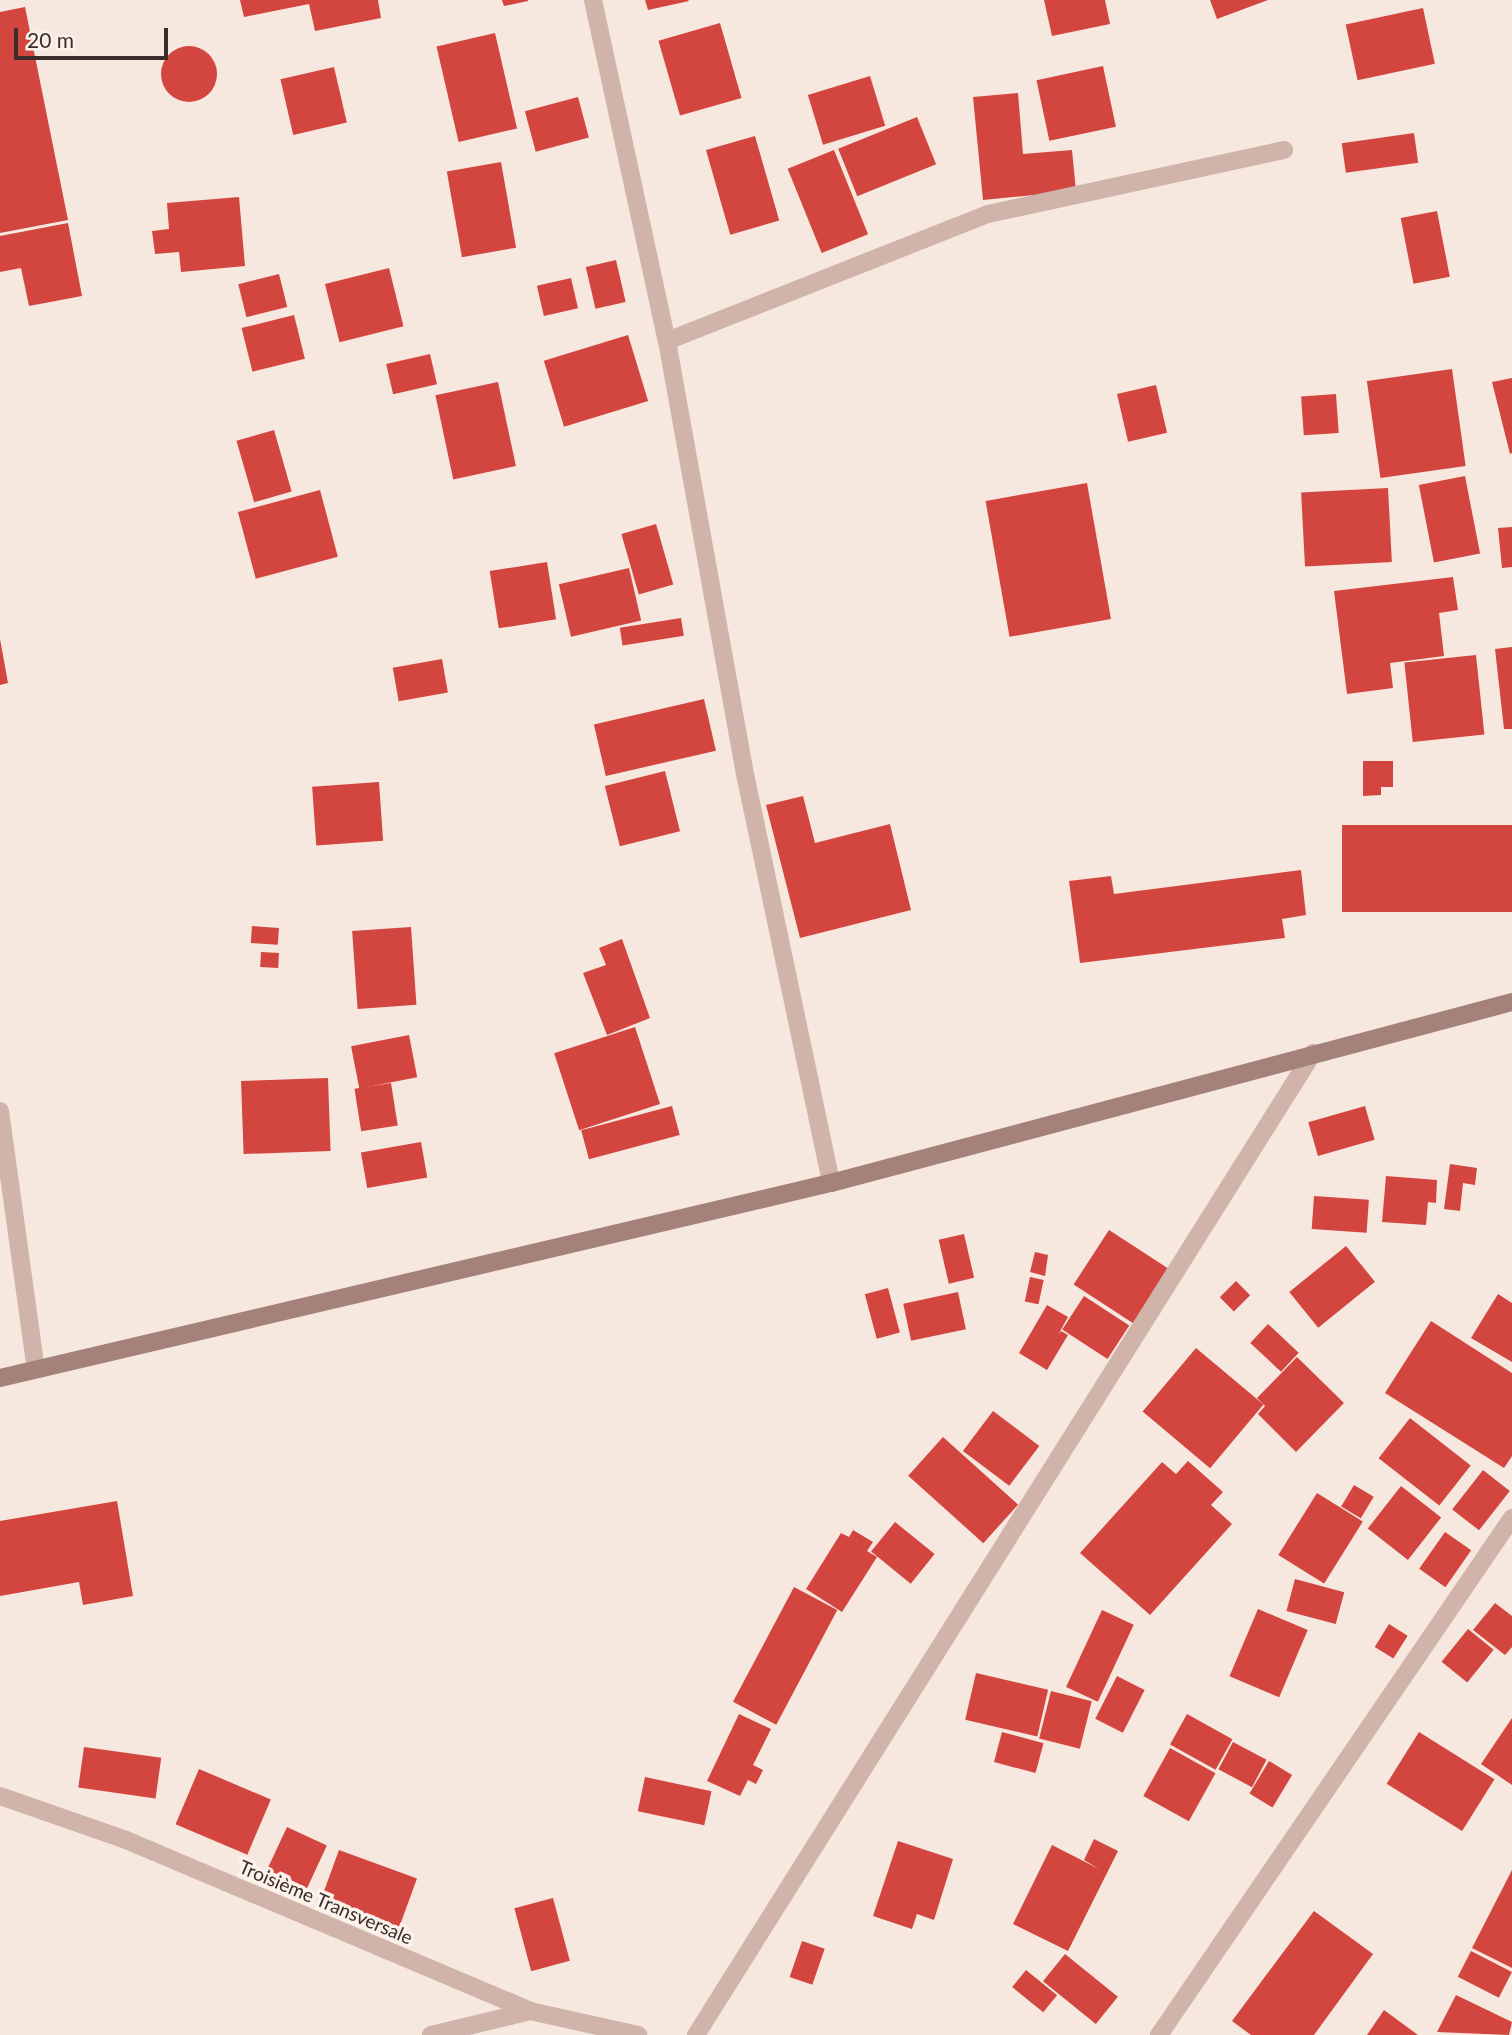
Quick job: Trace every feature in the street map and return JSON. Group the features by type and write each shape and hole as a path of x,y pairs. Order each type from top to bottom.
{"street":[{"path":"593,0 667,341 745,774 831,1182"},
{"path":"667,341 988,214 1284,150"},
{"path":"0,1378 831,1182 1512,1002"},
{"path":"696,2035 1313,1053"},
{"path":"0,1111 36,1369"},
{"path":"1159,2035 1512,1518"},
{"name":"Troisième Transversale","path":"0,1796 126,1840 530,2011 638,2035"},
{"path":"431,2035 530,2011"}],"building":[{"path":"240,0 378,0 381,18 315,31 309,4 244,17"},
{"path":"502,0 528,0 528,1 504,6"},
{"path":"645,0 688,0 689,1 648,10"},
{"path":"1044,0 1105,0 1110,24 1052,36"},
{"path":"1210,0 1268,0 1217,19"},
{"path":"25,7 68,220 0,233 0,12"},
{"path":"1423,8 1435,64 1358,80 1346,24"},
{"path":"720,23 741,98 680,116 658,41"},
{"path":"495,33 517,128 459,142 437,46"},
{"path":"189,46 204,51 212,59 217,74 212,89 204,97 189,102 174,97 166,89 161,74 166,59 174,51"},
{"path":"1103,66 1116,127 1049,141 1036,80"},
{"path":"334,67 347,123 293,135 280,79"},
{"path":"870,76 885,126 823,145 808,95"},
{"path":"1018,93 1023,154 1072,150 1076,191 983,200 973,97"},
{"path":"578,97 589,138 536,152 525,111"},
{"path":"917,117 936,164 857,196 838,149"},
{"path":"1414,133 1418,163 1346,173 1342,143"},
{"path":"755,136 779,221 730,235 706,150"},
{"path":"834,150 868,234 822,253 788,169"},
{"path":"501,162 516,248 462,257 447,172"},
{"path":"239,197 245,266 181,272 179,252 155,254 152,231 169,229 167,203"},
{"path":"1437,211 1450,277 1413,284 1401,218"},
{"path":"68,223 82,296 29,306 21,268 0,272 0,236"},
{"path":"616,260 626,302 595,309 586,267"},
{"path":"389,268 404,326 339,342 325,284"},
{"path":"279,274 287,307 246,317 238,284"},
{"path":"571,278 578,308 544,316 537,286"},
{"path":"294,315 305,359 252,372 242,328"},
{"path":"628,335 648,401 564,427 544,361"},
{"path":"430,354 437,384 393,394 386,364"},
{"path":"1452,369 1466,466 1380,478 1367,381"},
{"path":"1512,378 1512,453 1510,454 1492,382"},
{"path":"498,382 516,466 453,479 435,395"},
{"path":"1156,385 1167,433 1128,442 1117,394"},
{"path":"1336,394 1339,433 1304,435 1301,396"},
{"path":"274,430 292,492 254,502 237,441"},
{"path":"1465,476 1480,554 1434,563 1419,485"},
{"path":"1087,483 1111,619 1010,637 986,501"},
{"path":"1388,488 1392,562 1305,566 1301,493"},
{"path":"320,490 338,557 256,579 238,512"},
{"path":"656,524 673,585 639,594 621,534"},
{"path":"1512,527 1512,567 1502,568 1498,528"},
{"path":"547,562 556,619 499,628 490,571"},
{"path":"629,568 641,621 571,637 559,584"},
{"path":"1453,577 1458,610 1439,613 1444,656 1390,663 1393,688 1347,694 1334,591"},
{"path":"681,618 684,636 623,645 620,628"},
{"path":"0,639 8,683 0,685"},
{"path":"1512,647 1512,729 1504,729 1495,649"},
{"path":"1476,655 1484,735 1413,742 1404,663"},
{"path":"442,659 448,692 399,701 393,668"},
{"path":"704,699 716,751 606,776 594,724"},
{"path":"1363,761 1393,761 1393,787 1381,787 1381,795 1363,796"},
{"path":"665,771 680,831 620,846 605,786"},
{"path":"379,782 383,841 316,846 312,787"},
{"path":"803,796 815,843 890,824 911,910 800,938 766,805"},
{"path":"1342,825 1512,825 1512,912 1342,912"},
{"path":"1301,870 1306,915 1282,919 1285,938 1080,963 1069,881 1111,876 1114,894"},
{"path":"252,926 279,928 278,945 251,943"},
{"path":"411,927 416,1005 358,1009 352,931"},
{"path":"622,939 650,1018 607,1035 583,973 606,965 599,948"},
{"path":"261,952 279,953 278,968 260,967"},
{"path":"635,1027 660,1104 579,1130 554,1053"},
{"path":"409,1035 417,1077 359,1088 351,1046"},
{"path":"328,1078 331,1151 244,1154 241,1081"},
{"path":"391,1083 398,1125 361,1131 354,1089"},
{"path":"672,1106 680,1135 589,1159 581,1130"},
{"path":"1365,1106 1375,1140 1318,1156 1308,1122"},
{"path":"421,1142 427,1177 367,1188 361,1153"},
{"path":"1450,1164 1477,1168 1475,1185 1463,1183 1460,1211 1444,1209"},
{"path":"1386,1176 1437,1180 1436,1203 1428,1202 1426,1225 1382,1222"},
{"path":"1314,1196 1369,1200 1367,1233 1312,1229"},
{"path":"1109,1230 1174,1272 1138,1326 1074,1285"},
{"path":"964,1234 974,1278 949,1284 939,1240"},
{"path":"1346,1246 1375,1282 1318,1328 1289,1292"},
{"path":"1035,1252 1048,1255 1045,1276 1030,1272"},
{"path":"1030,1277 1044,1280 1038,1304 1025,1301"},
{"path":"1236,1281 1250,1295 1234,1311 1220,1297"},
{"path":"888,1288 900,1332 877,1339 865,1294"},
{"path":"958,1292 966,1329 911,1341 903,1304"},
{"path":"1498,1294 1512,1303 1512,1362 1471,1338"},
{"path":"1084,1296 1129,1325 1108,1359 1062,1330"},
{"path":"1047,1305 1068,1317 1058,1335 1061,1331 1068,1335 1047,1370 1019,1353"},
{"path":"1431,1321 1512,1373 1512,1456 1504,1468 1385,1393"},
{"path":"1268,1324 1299,1353 1281,1372 1250,1343"},
{"path":"1196,1348 1263,1405 1210,1468 1143,1412"},
{"path":"1297,1357 1344,1403 1296,1452 1258,1414 1265,1406 1257,1398"},
{"path":"993,1411 1039,1446 1009,1486 963,1451"},
{"path":"1410,1418 1471,1465 1439,1506 1379,1458"},
{"path":"943,1437 1018,1505 983,1543 908,1476"},
{"path":"1188,1461 1223,1492 1211,1505 1232,1524 1150,1615 1080,1553 1162,1462 1176,1474"},
{"path":"1483,1470 1510,1491 1479,1530 1452,1509"},
{"path":"1354,1485 1374,1497 1361,1518 1341,1506"},
{"path":"1401,1486 1441,1517 1408,1560 1368,1529"},
{"path":"1317,1493 1363,1522 1324,1584 1278,1555"},
{"path":"117,1501 133,1596 83,1605 79,1582 0,1596 0,1521"},
{"path":"895,1522 935,1554 911,1584 871,1552"},
{"path":"853,1530 873,1542 867,1551 877,1557 842,1612 806,1589 841,1533 849,1537"},
{"path":"1445,1532 1471,1550 1445,1587 1419,1569"},
{"path":"1295,1579 1344,1592 1336,1624 1286,1611"},
{"path":"794,1587 837,1610 776,1725 733,1702"},
{"path":"1495,1603 1512,1616 1512,1647 1505,1655 1473,1630"},
{"path":"1258,1609 1308,1630 1279,1697 1229,1676"},
{"path":"1102,1610 1134,1625 1098,1702 1066,1687"},
{"path":"1389,1624 1408,1636 1393,1659 1375,1647"},
{"path":"1468,1629 1494,1650 1467,1682 1442,1662"},
{"path":"976,1673 1048,1690 1037,1736 965,1720"},
{"path":"1117,1676 1145,1690 1123,1733 1095,1719"},
{"path":"1051,1691 1092,1701 1080,1749 1039,1739"},
{"path":"739,1714 771,1729 753,1765 763,1770 756,1784 748,1780 740,1796 707,1781"},
{"path":"1187,1714 1232,1739 1216,1770 1170,1745"},
{"path":"1512,1718 1512,1785 1481,1764"},
{"path":"1002,1732 1044,1743 1036,1773 994,1762"},
{"path":"1419,1732 1494,1779 1462,1831 1387,1784"},
{"path":"1233,1742 1267,1760 1252,1787 1218,1769"},
{"path":"84,1747 161,1758 156,1798 78,1788"},
{"path":"1170,1748 1215,1773 1189,1821 1143,1796"},
{"path":"1269,1761 1292,1775 1273,1807 1249,1794"},
{"path":"199,1769 271,1799 247,1855 176,1824"},
{"path":"645,1777 712,1791 704,1825 638,1811"},
{"path":"287,1827 327,1846 307,1888 267,1870"},
{"path":"1094,1839 1118,1851 1068,1951 1013,1924 1052,1845 1099,1869 1084,1860"},
{"path":"898,1841 953,1859 934,1920 917,1914 912,1929 873,1916"},
{"path":"339,1850 417,1878 398,1931 320,1903"},
{"path":"1512,1870 1512,1968 1472,1948"},
{"path":"553,1898 570,1961 531,1971 514,1908"},
{"path":"1314,1911 1373,1954 1314,2035 1251,2035 1232,2021"},
{"path":"802,1941 825,1949 812,1985 790,1977"},
{"path":"1471,1951 1512,1972 1499,1998 1458,1977"},
{"path":"1065,1954 1118,1997 1096,2024 1043,1981"},
{"path":"1026,1970 1057,1995 1043,2012 1012,1987"},
{"path":"1456,1995 1512,2022 1509,2035 1437,2032"},
{"path":"1384,2010 1418,2035 1367,2035"}]}
